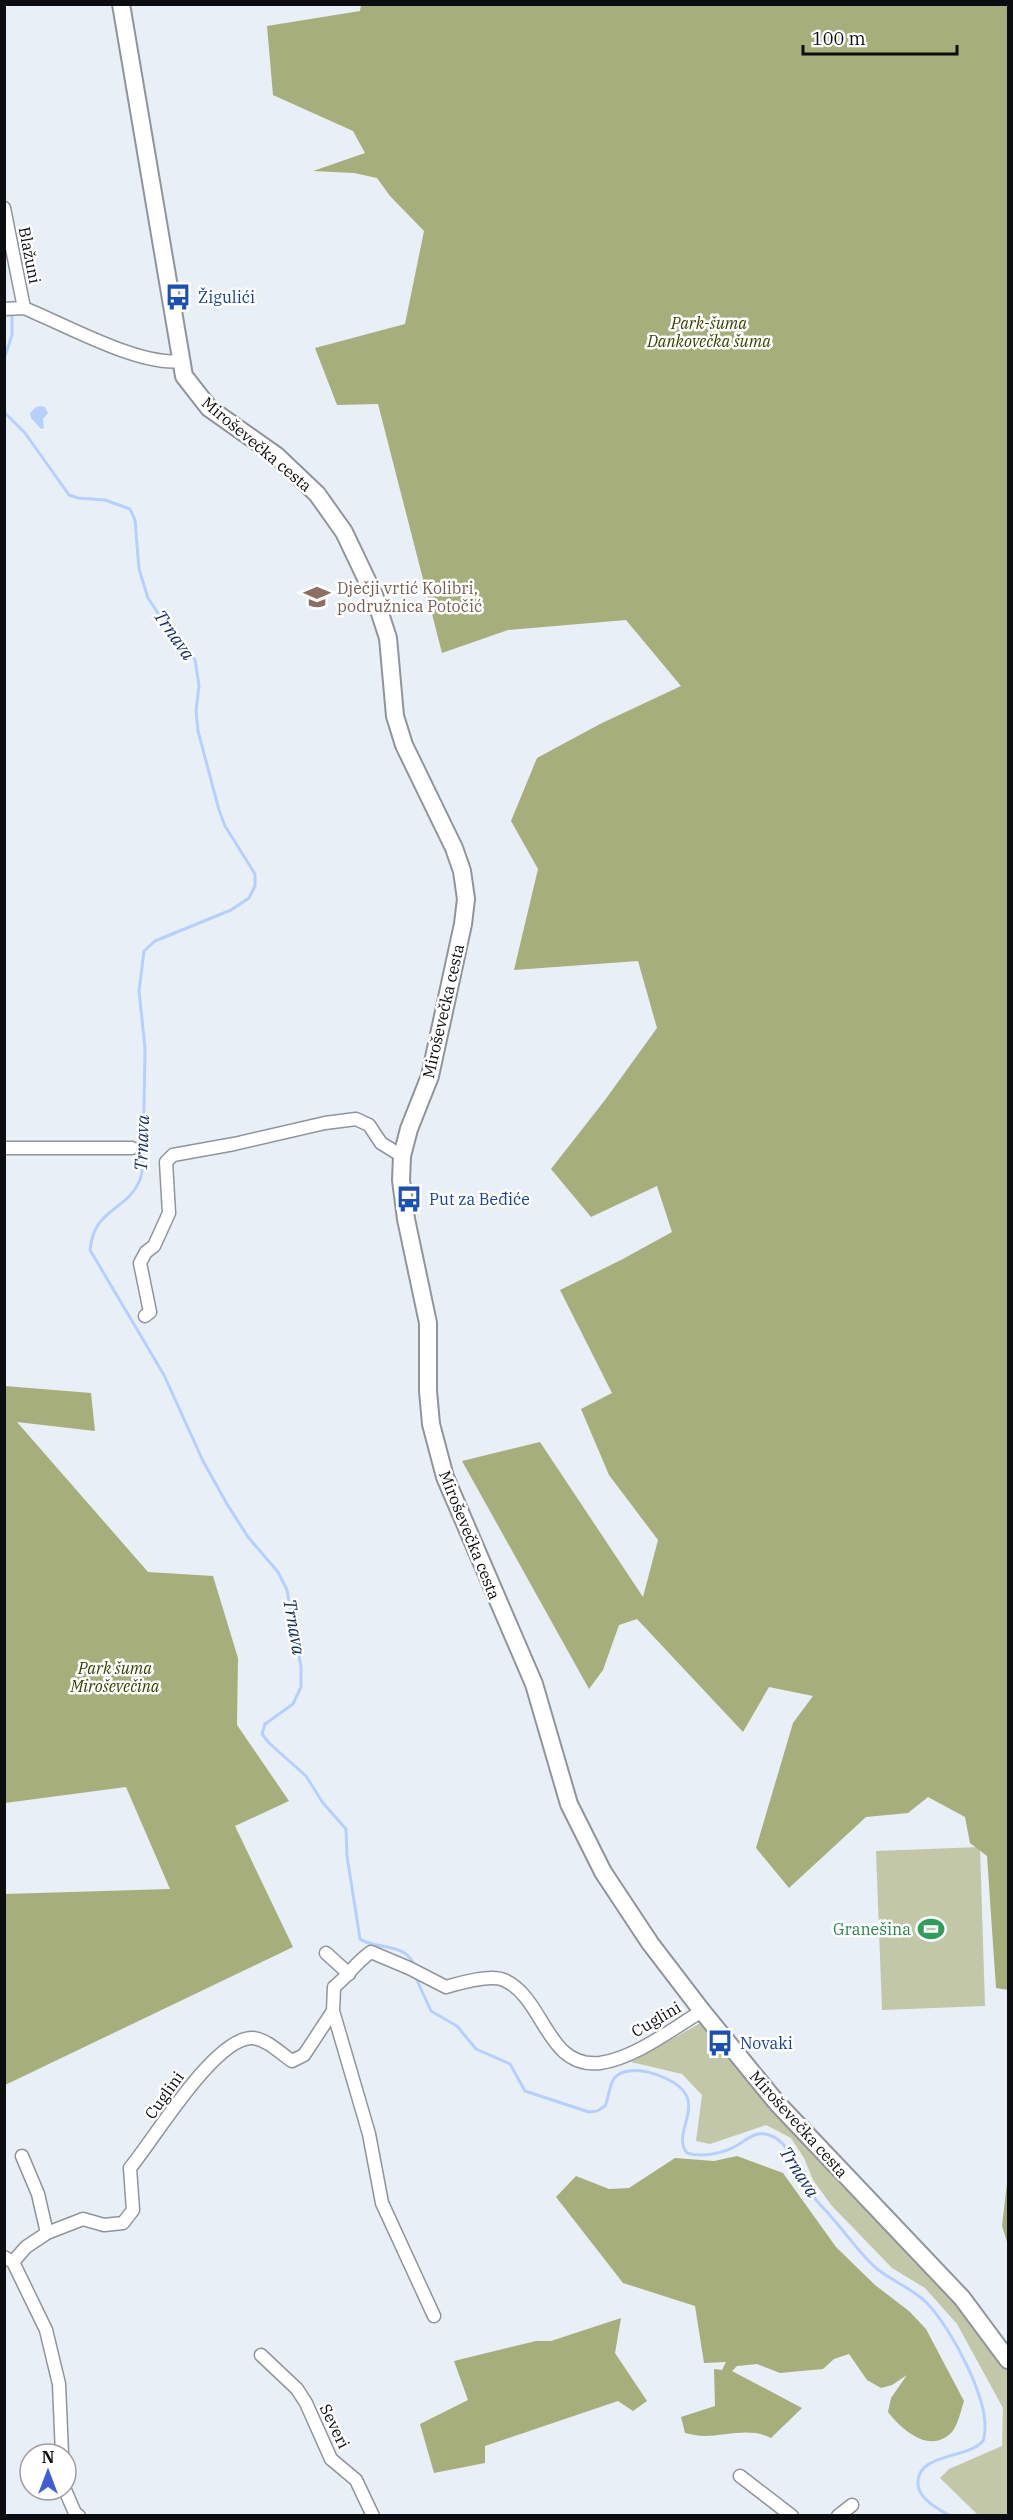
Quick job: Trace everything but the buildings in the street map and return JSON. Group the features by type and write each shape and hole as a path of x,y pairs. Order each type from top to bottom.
{"main road":[{"name":"Miroševečka cesta","path":"121,4 184,376 208,408 277,456 316,494 344,532 374,595 388,638 395,716 404,745 454,848 462,872 466,898 463,924 438,1046 430,1076 409,1129 402,1156 400,1180 428,1323 428,1391 431,1424 445,1477 534,1684 569,1804 603,1872 650,1943 777,2103 962,2298 1007,2357"}],"street":[{"name":"Blažuni","path":"4,208 21,308"},
{"path":"5,309 21,308 143,357 167,361 180,360"},
{"path":"145,1316 150,1312 140,1263 146,1252 154,1246 170,1213 166,1162 173,1155 234,1144 325,1122 356,1119 369,1125 381,1143 402,1156"},
{"path":"4,1148 132,1148"},
{"name":"Cuglini","path":"434,2316 382,2203 369,2134 333,2011 334,1987 349,1974 357,1961 371,1952 446,1987 466,1982 503,1980 521,1992 564,2054 581,2063 610,2060 645,2047 702,2011"},
{"path":"326,1953 349,1974"},
{"name":"Cuglini","path":"9,2260 47,2233 82,2219 104,2225 123,2223 133,2210 130,2168 190,2085 231,2047 250,2038 264,2041 292,2061 304,2055 333,2011"},
{"path":"22,2156 38,2194 47,2233"},
{"path":"9,2260 46,2330 59,2384 61,2442"},
{"name":"Severi","path":"261,2355 297,2389 306,2403 331,2459 356,2480 373,2516"},
{"path":"740,2476 792,2516"},
{"path":"70,2502 79,2516"},
{"path":"838,2516 852,2505"}],"green space":[{"name":"Park-šuma Dankovečka šuma","path":"361,5 1008,5 1008,1990 996,1988 987,1856 970,1843 965,1817 928,1797 908,1813 866,1817 789,1888 756,1848 793,1723 813,1696 769,1687 743,1732 637,1619 619,1625 603,1670 589,1689 462,1461 540,1442 643,1597 658,1540 609,1475 581,1409 612,1393 560,1290 672,1232 657,1186 591,1217 551,1169 657,1028 638,961 514,970 538,869 511,821 537,758 600,724 681,686 626,620 508,630 442,653 378,404 337,405 315,348 405,324 424,231 390,196 377,178 354,173 313,171 365,153 353,131 273,95 267,26 360,11"},
{"name":"Park šuma Miroševečina","path":"5,1386 91,1393 95,1431 17,1422 148,1572 213,1576 238,1658 237,1725 289,1801 235,1826 293,1947 5,2085 5,1894 170,1889 126,1787 5,1803"},
{"name":"Granešina","path":"980,1847 985,2006 882,2010 876,1851"},
{"path":"706,2020 840,2184 954,2296 1008,2370 1008,2515 978,2515 940,2478 949,2469 1002,2446 1003,2408 957,2324 925,2288 892,2268 832,2206 813,2180 804,2158 791,2138 766,2125 710,2144 696,2141 702,2095 682,2074 631,2062"},
{"path":"737,2156 783,2173 836,2247 875,2285 909,2311 926,2329 964,2401 952,2432 944,2438 926,2441 901,2426 888,2412 891,2398 907,2375 892,2385 881,2388 867,2380 849,2354 834,2359 823,2369 780,2373 757,2364 737,2366 732,2371 802,2408 771,2438 755,2433 704,2436 685,2433 681,2417 715,2406 714,2369 722,2370 726,2362 704,2363 695,2306 623,2283 556,2197 576,2176 609,2189 629,2188 675,2158 714,2161"},
{"path":"1008,2175 1008,2245 1002,2226"},
{"path":"621,2318 615,2353 647,2401 633,2411 618,2401 485,2446 485,2463 434,2473 420,2424 468,2400 454,2361 536,2341 551,2341"}],"water":[{"path":"36,407 45,407 48,413 43,419 44,428 41,429 31,418 30,413"}],"waterway":[{"name":"Trnava","path":"4,359 12,335 12,312"},
{"name":"Trnava","path":"4,412 25,433 69,495 105,500 130,509 135,520 139,569 148,598 158,613 173,626 195,660 199,685 196,711 198,731 219,810 225,826 255,874 255,886 249,898 231,910 155,941 144,951 139,991 145,1048 141,1176 133,1192 98,1226 90,1250 164,1375 203,1461 227,1504 248,1537 278,1572 287,1590 301,1667 301,1687 293,1704 265,1724 262,1734 306,1776 323,1803 346,1829 347,1856 360,1939 398,1950 411,1959 414,1967"},
{"name":"Trnava","path":"415,1976 431,2011 457,2026 476,2049 510,2064 525,2091 589,2112 597,2111 605,2106 611,2084 617,2075 629,2071 647,2072 665,2078 679,2087 687,2096 688,2116 683,2135 683,2144 687,2153 699,2155 719,2153 759,2134 769,2135 783,2144 810,2193 870,2263 926,2302 936,2313 958,2348 977,2388 983,2408 985,2426 983,2441 976,2447 934,2462 925,2467 920,2474 918,2484 922,2495 935,2507 950,2516"}],"place":[{"name":"Žigulići","path":"178,297"},
{"name":"Dječji vrtić Kolibri, podružnica Potočić","path":"317,597"},
{"name":"Put za Beđiće","path":"409,1199"},
{"name":"Granešina","path":"931,1929"},
{"name":"Novaki","path":"720,2043"}]}
